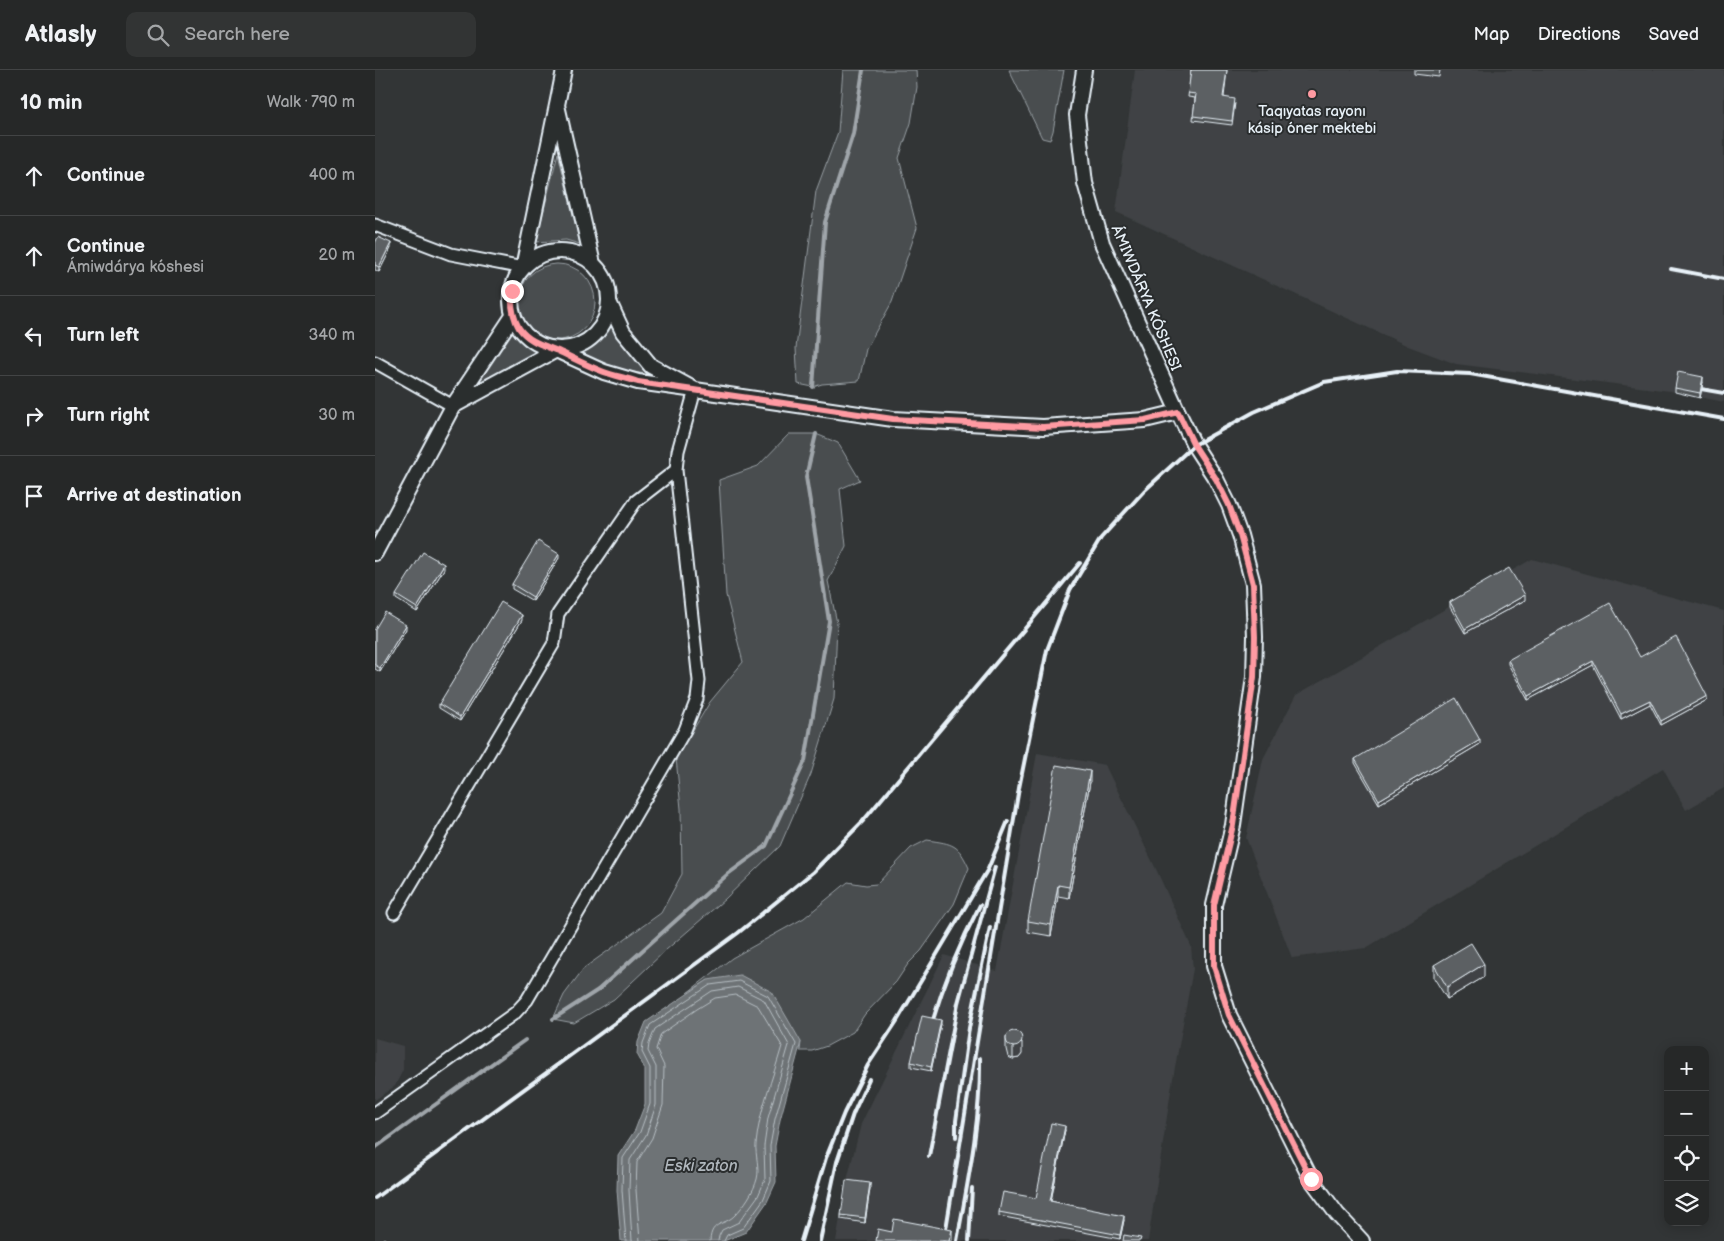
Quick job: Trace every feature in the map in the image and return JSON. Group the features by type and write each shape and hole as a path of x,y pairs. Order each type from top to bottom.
{"street":[{"path":"523,268 563,70"},
{"name":"ÁMIWDÁRYA KÓSHESI","path":"1084,70 1077,115 1085,183 1102,244 1194,445 1216,479 1229,505 1240,535 1253,584 1254,677 1233,825 1214,905 1214,966 1229,1015 1311,1179 1337,1214 1362,1241"},
{"path":"557,105 593,264"},
{"path":"375,225 451,254 523,268"},
{"path":"695,390 651,366 623,332 609,302 607,288 602,275 593,264 580,256 565,252 550,253 535,258 523,268 516,278 511,303 513,316 520,329 530,339 542,346 604,372 629,379 695,390 893,419 1043,427 1145,420 1178,412"},
{"path":"453,406 555,350 572,348 586,341 598,331 606,318 609,302"},
{"path":"375,553 453,406 513,316"},
{"path":"375,362 453,406"},
{"path":"375,1113 515,1014 527,1000 685,730 697,698 699,680 676,470 678,451 695,390"},
{"path":"394,913 554,644 558,614 636,501 676,470"}],"shaded area":[{"path":"843,70 916,70 917,87 911,123 899,158 917,228 892,302 866,349 859,381 822,384 813,387 798,384 796,348 816,191 838,132"},
{"path":"1009,70 1064,70 1050,140 1042,138"},
{"path":"1135,70 1724,70 1724,402 1670,391 1456,364 1408,346 1116,212"},
{"path":"558,153 580,244 566,240 536,242"},
{"path":"557,264 571,267 584,275 592,288 595,302 592,316 584,329 571,337 557,340 543,337 530,329 522,316 519,302 522,288 530,275 543,267"},
{"path":"611,324 629,353 653,375 627,371 579,354 596,344"},
{"path":"512,326 525,341 540,352 472,388"},
{"path":"789,434 816,434 838,443 860,480 840,489 846,546 828,581 837,623 834,699 811,774 780,846 725,899 666,950 614,999 574,1023 553,1019 564,995 584,968 661,913 682,874 681,809 676,758 710,702 743,662 726,595 719,480 758,466"},
{"path":"1532,559 1724,611 1724,788 1686,810 1663,768 1366,948 1292,958 1246,838 1263,759 1296,695"},
{"path":"1037,753 1105,765 1191,946 1193,969 1172,1084 1148,1241 836,1241 846,1184 861,1124 944,955 997,971"},
{"path":"927,840 954,846 962,854 969,868 954,904 921,951 908,964 896,982 865,1014 853,1032 827,1046 812,1051 800,1051 801,1042 708,980 687,993 732,958 804,918 848,882 866,885 877,884 911,848"},
{"path":"375,1038 403,1046 403,1070 395,1086 375,1100"}],"water":[{"name":"Eski zaton","path":"740,975 772,992 801,1042 775,1146 776,1182 767,1202 746,1232 724,1241 621,1241 617,1190 618,1156 635,1130 645,1104 645,1069 637,1054 638,1042 646,1022 708,980"}],"building":[{"path":"1191,70 1227,70 1223,97 1235,99 1232,121 1193,116 1196,94 1188,93"},
{"path":"378,237 391,243 379,267 375,265 375,243"},
{"path":"1678,372 1703,377 1700,393 1675,388"},
{"path":"538,541 559,554 533,597 512,584"},
{"path":"423,552 444,564 417,608 396,595"},
{"path":"1509,568 1525,595 1465,629 1450,602"},
{"path":"501,602 522,615 460,717 439,704"},
{"path":"1610,603 1640,657 1676,637 1707,696 1661,721 1650,700 1621,714 1593,661 1528,696 1508,660"},
{"path":"385,612 406,625 380,668 375,665 375,629"},
{"path":"1456,698 1480,740 1379,800 1355,759"},
{"path":"1056,765 1090,771 1069,887 1058,885 1051,925 1028,921"},
{"path":"1471,943 1484,964 1447,987 1434,965"},
{"path":"922,1016 941,1020 931,1067 911,1062"},
{"path":"1014,1031 1020,1033 1022,1039 1020,1045 1014,1047 1008,1045 1006,1039 1008,1033"},
{"path":"1051,1123 1065,1126 1050,1201 1124,1216 1120,1235 999,1212 1003,1192 1036,1198"},
{"path":"846,1180 870,1183 865,1218 841,1215"},
{"path":"894,1219 952,1230 949,1241 876,1241 878,1229 892,1232"},
{"path":"1124,1235 1141,1238 1140,1241 1123,1241"}],"waterway":[{"path":"813,387 825,222 853,134 863,70"},
{"path":"553,1019 598,990 728,874 766,846 805,761 829,621 806,477 816,434"},
{"path":"375,1148 525,1040"}],"railway":[{"path":"1671,269 1724,279"},
{"path":"944,1241 1019,788 1047,650 1070,590 1101,538 1144,491 1194,445 1254,412 1324,382 1397,371 1470,374 1724,419"},
{"path":"1701,389 1724,393"},
{"path":"375,1198 738,933 813,872 863,821 1080,563"},
{"path":"801,1241 826,1158 844,1113 868,1065 897,1021 988,869 1008,821"},
{"path":"929,1156 958,1003 995,867"},
{"path":"932,1023 953,963 980,905"},
{"path":"956,1137 956,1121 969,1028 990,927"},
{"path":"957,1241 976,1127 980,1058"},
{"path":"820,1241 837,1162 853,1114 869,1079"},
{"path":"969,1241 972,1188"}],"place":[{"name":"Taqıyatas rayonı kásip óner mektebi","path":"1312,94"}],"route":[{"path":"512,291 513,316 520,329 530,339 542,346 604,372 638,382 893,419 1043,427 1145,420 1178,412 1194,445 1216,479 1229,505 1240,535 1253,584 1254,677 1233,825 1214,905 1214,966 1229,1015 1311,1179"}]}
